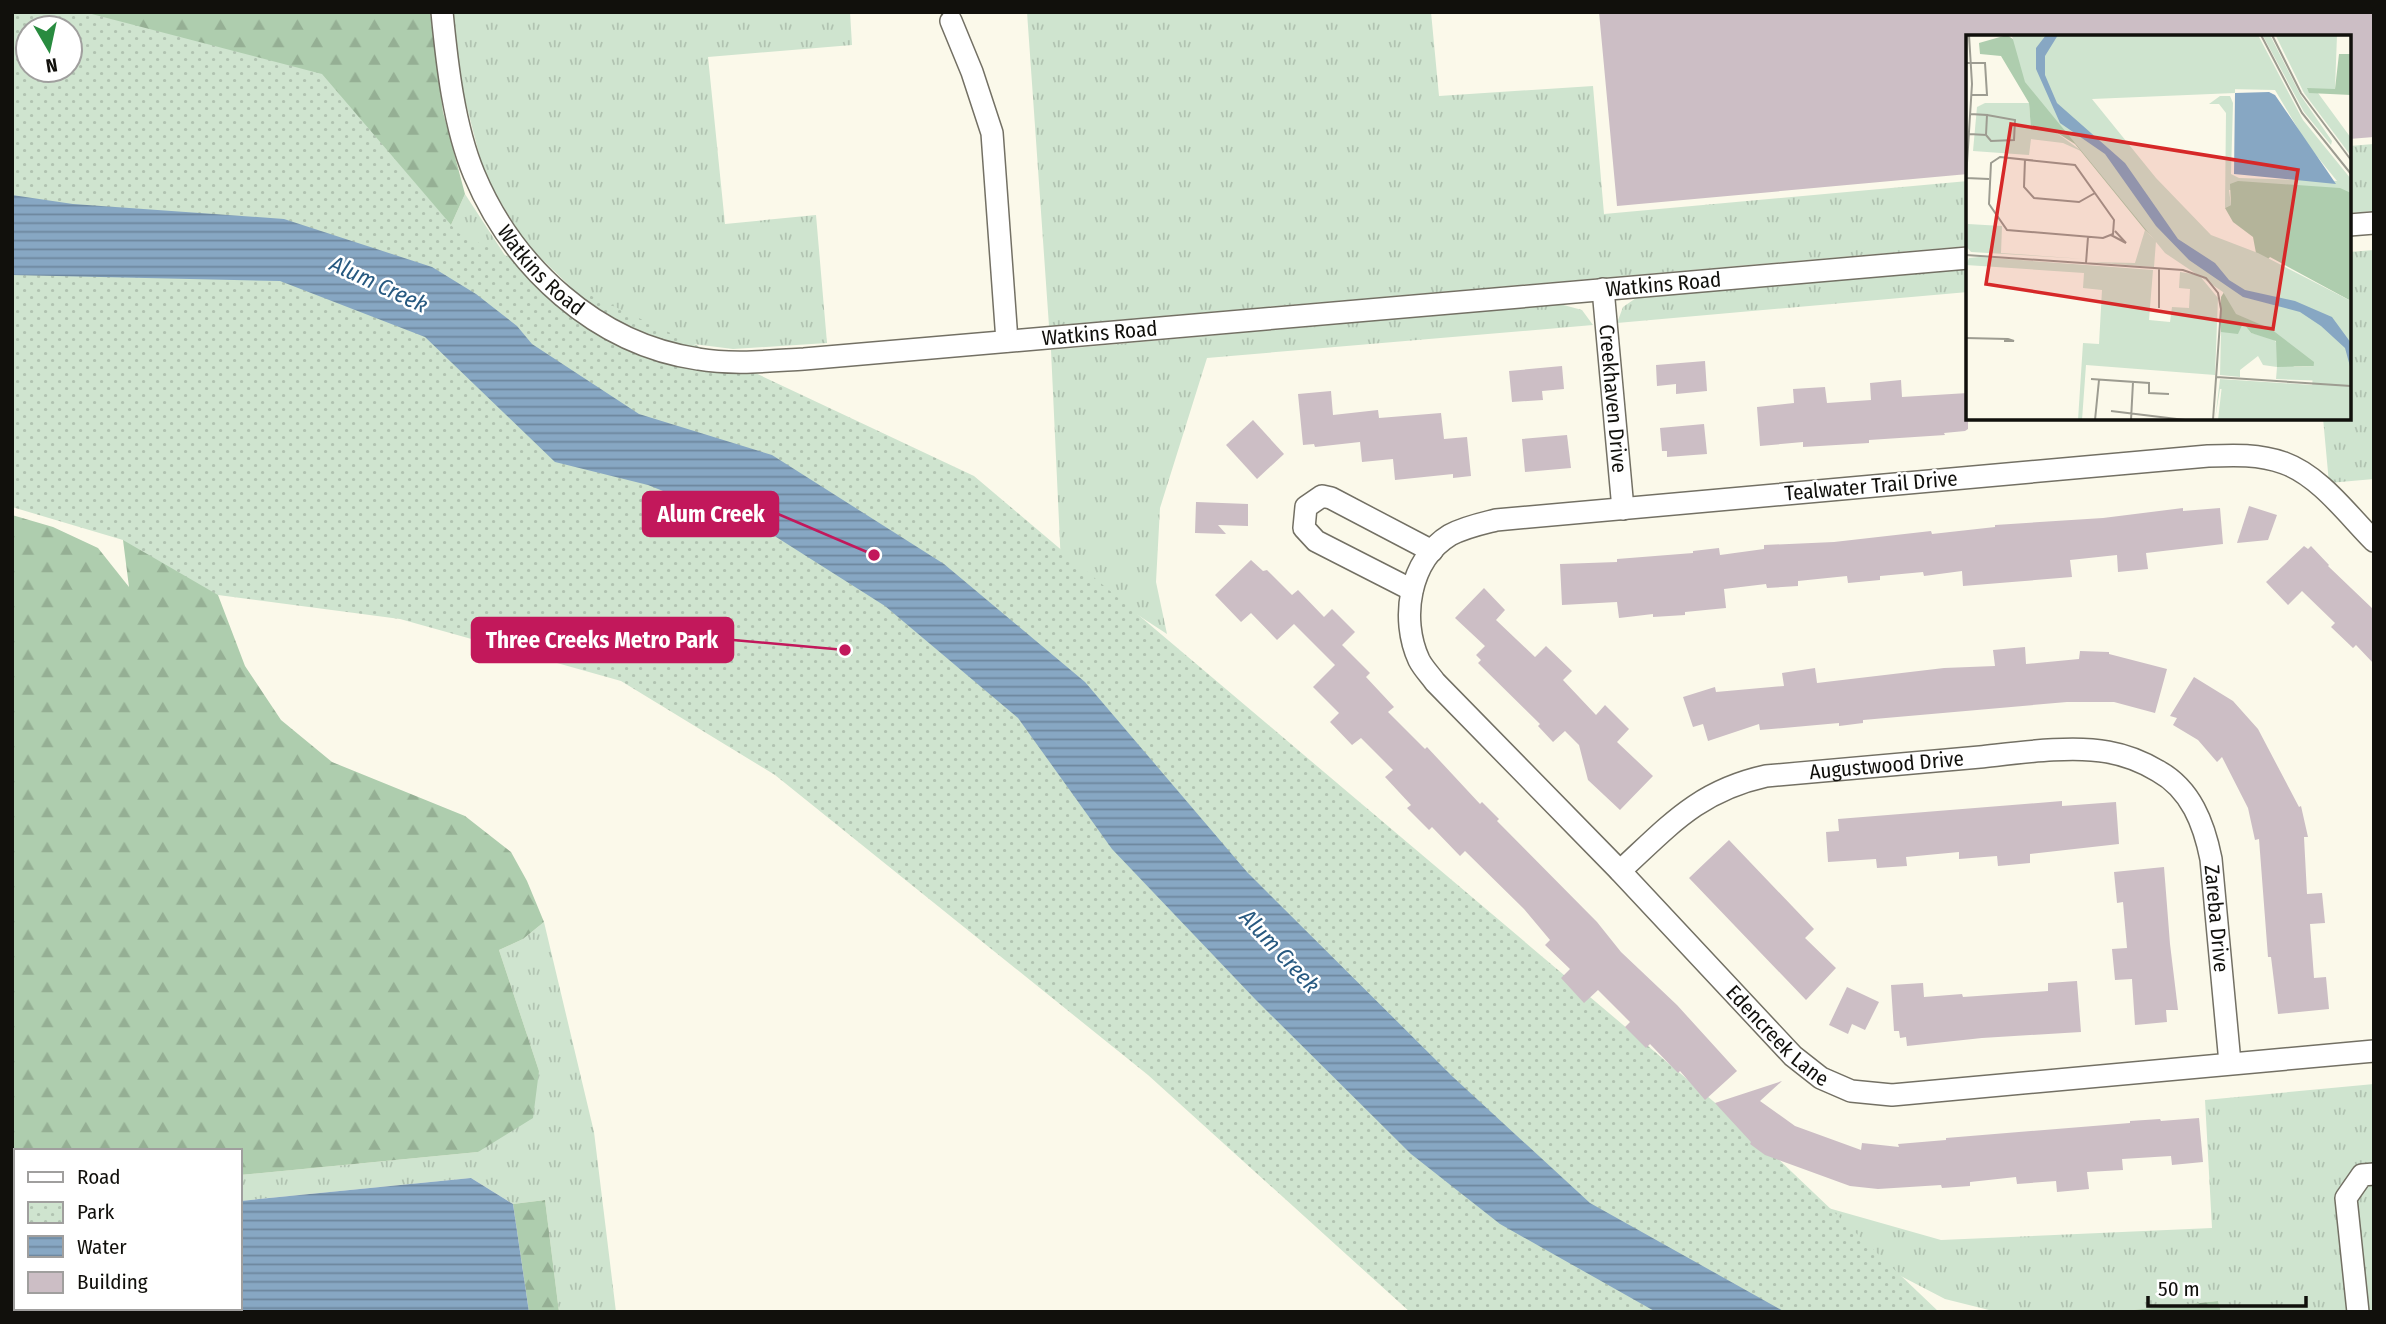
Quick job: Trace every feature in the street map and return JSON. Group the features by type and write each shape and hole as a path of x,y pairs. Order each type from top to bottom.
{"street":[{"name":"Watkins Road","path":"442,12 446,59 473,173 496,218 517,249 540,277 571,304 609,330 650,346 696,359 744,363 1966,258"},
{"path":"951,20 992,133 1007,341"},
{"path":"2351,225 2374,223"},
{"name":"Creekhaven Drive","path":"1603,289 1623,509"},
{"name":"Tealwater Trail Drive","path":"1427,558 1449,536 1470,526 1496,520 2236,455 2263,457 2287,464 2326,492 2374,541"},
{"path":"1412,590 1316,541 1304,528 1306,507 1322,496 1331,498 1427,558"},
{"name":"Edencreek Lane","path":"1427,558 1412,590 1410,614 1412,635 1420,661 1435,682 1620,871 1793,1056 1821,1078 1851,1091 1892,1095 2374,1051"},
{"name":"Augustwood Drive","path":"1620,871 1688,809 1739,782 1766,776 2063,750 2107,752 2141,762 2177,785"},
{"name":"Zareba Drive","path":"2177,785 2190,799 2206,832 2211,859 2230,1063"},
{"path":"2358,1312 2346,1198 2362,1175 2374,1174"}],"green space":[{"path":"12,12 430,12 443,112 465,194 432,267 12,195"},
{"path":"12,12 84,12 322,74 458,233 974,476 1752,1134 1939,1312 1410,1312 1148,1075 775,775 621,681 400,619 218,595 123,540 12,507"},
{"path":"453,12 850,12 852,45 708,57 725,224 816,215 827,343 733,349 669,341 579,295 527,245 485,177 462,88"},
{"path":"1027,12 1431,12 1439,96 1593,86 1604,214 1966,181 1966,246 1049,326"},
{"path":"2374,144 2374,211 2351,213 2351,146"},
{"path":"465,194 519,277 432,267"},
{"path":"2374,250 2374,479 2329,483 2323,420 2351,420 2351,252"},
{"path":"1966,267 1966,292 1617,323 1623,307 1639,296"},
{"path":"1560,304 1582,310 1593,325 1207,358 1160,508 1156,582 1167,634 1061,565 1051,350"},
{"path":"193,465 218,595 245,666 281,720 332,762 465,816 511,852 527,881 544,922 523,939 499,950 539,1071 533,1118 478,1152 242,1175 242,1149 14,1149 12,1197 12,515 53,527 98,548 129,587 123,540"},
{"path":"544,922 594,1132 616,1312 559,1312 545,1200 513,1204 471,1178 242,1201 242,1175 478,1152 539,1071 499,950 523,939"},
{"path":"2374,1084 2374,1312 2221,1312 2218,1301 2114,1312 1997,1312 1945,1299 1843,1246 1768,1191 1941,1240 2212,1228 2205,1100"},
{"path":"545,1200 559,1312 529,1312 513,1204"},
{"path":"2218,1301 2221,1312 2114,1312"}],"water":[{"path":"12,195 73,204 284,219 432,267 476,294 517,326 532,344 639,414 772,455 944,564 1085,682 1247,872 1453,1077 1590,1203 1785,1312 1656,1312 1500,1224 1411,1154 1255,999 1112,849 1018,718 885,606 773,535 648,485 555,462 425,337 280,281 12,275"},
{"path":"471,1178 513,1204 529,1312 12,1312 14,1224 14,1310 242,1310 242,1201"}],"building":[{"path":"1599,12 2374,12 2374,137 2351,139 2351,35 1966,35 1966,174 1617,206"},
{"path":"1705,361 1707,391 1676,394 1676,384 1657,386 1656,365"},
{"path":"1562,366 1564,389 1542,391 1543,400 1512,402 1509,371"},
{"path":"1901,380 1902,397 1966,393 1968,429 1944,433 1945,435 1869,440 1869,443 1803,447 1803,442 1760,446 1757,407 1794,403 1793,389 1825,387 1827,403 1871,400 1870,383"},
{"path":"1331,391 1333,415 1378,410 1379,418 1441,413 1444,439 1467,437 1471,476 1453,478 1453,474 1395,480 1393,459 1362,462 1360,442 1315,447 1314,444 1303,445 1298,394"},
{"path":"1253,420 1284,454 1257,479 1226,445"},
{"path":"1704,424 1707,454 1667,457 1667,451 1662,451 1660,428"},
{"path":"1567,435 1571,468 1525,472 1522,439"},
{"path":"1196,502 1248,504 1248,526 1218,525 1226,534 1195,533"},
{"path":"2249,506 2277,515 2268,540 2237,543"},
{"path":"2183,508 2183,511 2220,508 2223,544 2146,553 2148,569 2118,572 2117,555 2070,560 2072,577 1963,586 1962,571 1924,576 1923,572 1880,576 1880,580 1848,583 1847,576 1798,581 1798,586 1767,588 1766,584 1724,589 1726,608 1653,617 1653,614 1619,618 1617,602 1562,605 1560,564 1617,562 1617,559 1693,553 1719,548 1720,555 1764,549 1764,545 1834,542 1931,531 1932,534 1995,525 2103,518"},
{"path":"2304,546 2308,549 2311,546 2374,610 2374,664 2356,645 2353,648 2331,627 2335,623 2302,591 2288,605 2266,582"},
{"path":"1251,560 1263,571 1267,570 1292,595 1298,590 1324,617 1332,609 1355,632 1342,645 1370,673 1366,677 1394,707 1388,712 1425,749 1427,747 1480,804 1482,802 1499,819 1497,821 1597,922 1621,952 1677,1005 1737,1071 1705,1100 1680,1071 1678,1073 1650,1044 1646,1048 1625,1027 1630,1022 1598,990 1584,1003 1561,978 1570,969 1545,945 1550,940 1524,909 1465,851 1460,856 1432,827 1429,830 1407,808 1411,805 1385,777 1393,770 1361,738 1352,745 1330,722 1339,713 1313,687 1335,665 1294,624 1277,640 1251,613 1241,622 1215,595"},
{"path":"1484,588 1505,610 1496,620 1535,657 1546,646 1572,671 1563,680 1596,715 1605,705 1629,729 1617,742 1653,776 1620,810 1588,780 1579,745 1565,731 1553,742 1538,726 1540,724 1478,663 1481,660 1476,655 1485,646 1455,618"},
{"path":"2025,647 2026,664 2079,659 2080,651 2109,652 2167,669 2155,713 2114,702 2067,702 1863,720 1863,723 1839,726 1839,723 1760,730 1759,724 1708,741 1703,724 1693,727 1683,697 1715,687 1716,692 1784,686 1782,673 1815,668 1817,683 1944,668 1995,666 1993,650"},
{"path":"2194,677 2233,701 2258,729 2299,807 2301,806 2308,837 2304,837 2307,894 2322,893 2325,923 2310,924 2314,978 2326,977 2329,1009 2278,1014 2271,957 2268,957 2259,839 2255,840 2248,808 2222,757 2217,762 2198,740 2173,725 2177,718 2170,716"},
{"path":"2062,801 2062,806 2116,802 2119,844 2030,854 2030,863 1998,866 1997,856 1959,859 1959,852 1906,857 1907,866 1877,868 1876,859 1828,862 1826,832 1839,831 1838,819"},
{"path":"1729,840 1814,929 1805,938 1836,968 1806,1000 1689,878"},
{"path":"2164,867 2178,1010 2166,1010 2167,1022 2135,1025 2132,979 2115,980 2112,949 2127,948 2123,902 2117,903 2114,872"},
{"path":"2077,981 2081,1032 1907,1046 1906,1037 1900,1038 1899,1031 1894,1031 1891,985 1923,983 1924,997 1962,994 1963,997 2048,991 2048,983"},
{"path":"1847,987 1879,1002 1865,1030 1852,1024 1848,1034 1829,1025"},
{"path":"1782,1081 1760,1101 1795,1126 1861,1150 1862,1143 1899,1147 1898,1144 1946,1138 2130,1121 2199,1118 2203,1162 2172,1165 2171,1156 2122,1159 2123,1170 2087,1172 2089,1189 2057,1192 2056,1181 2017,1184 2016,1177 1970,1182 1970,1186 1942,1188 1941,1185 1878,1189 1850,1186 1765,1155 1750,1144 1715,1103"}],"place":[{"name":"Alum Creek","path":"874,555"},
{"name":"Three Creeks Metro Park","path":"845,650"}]}
